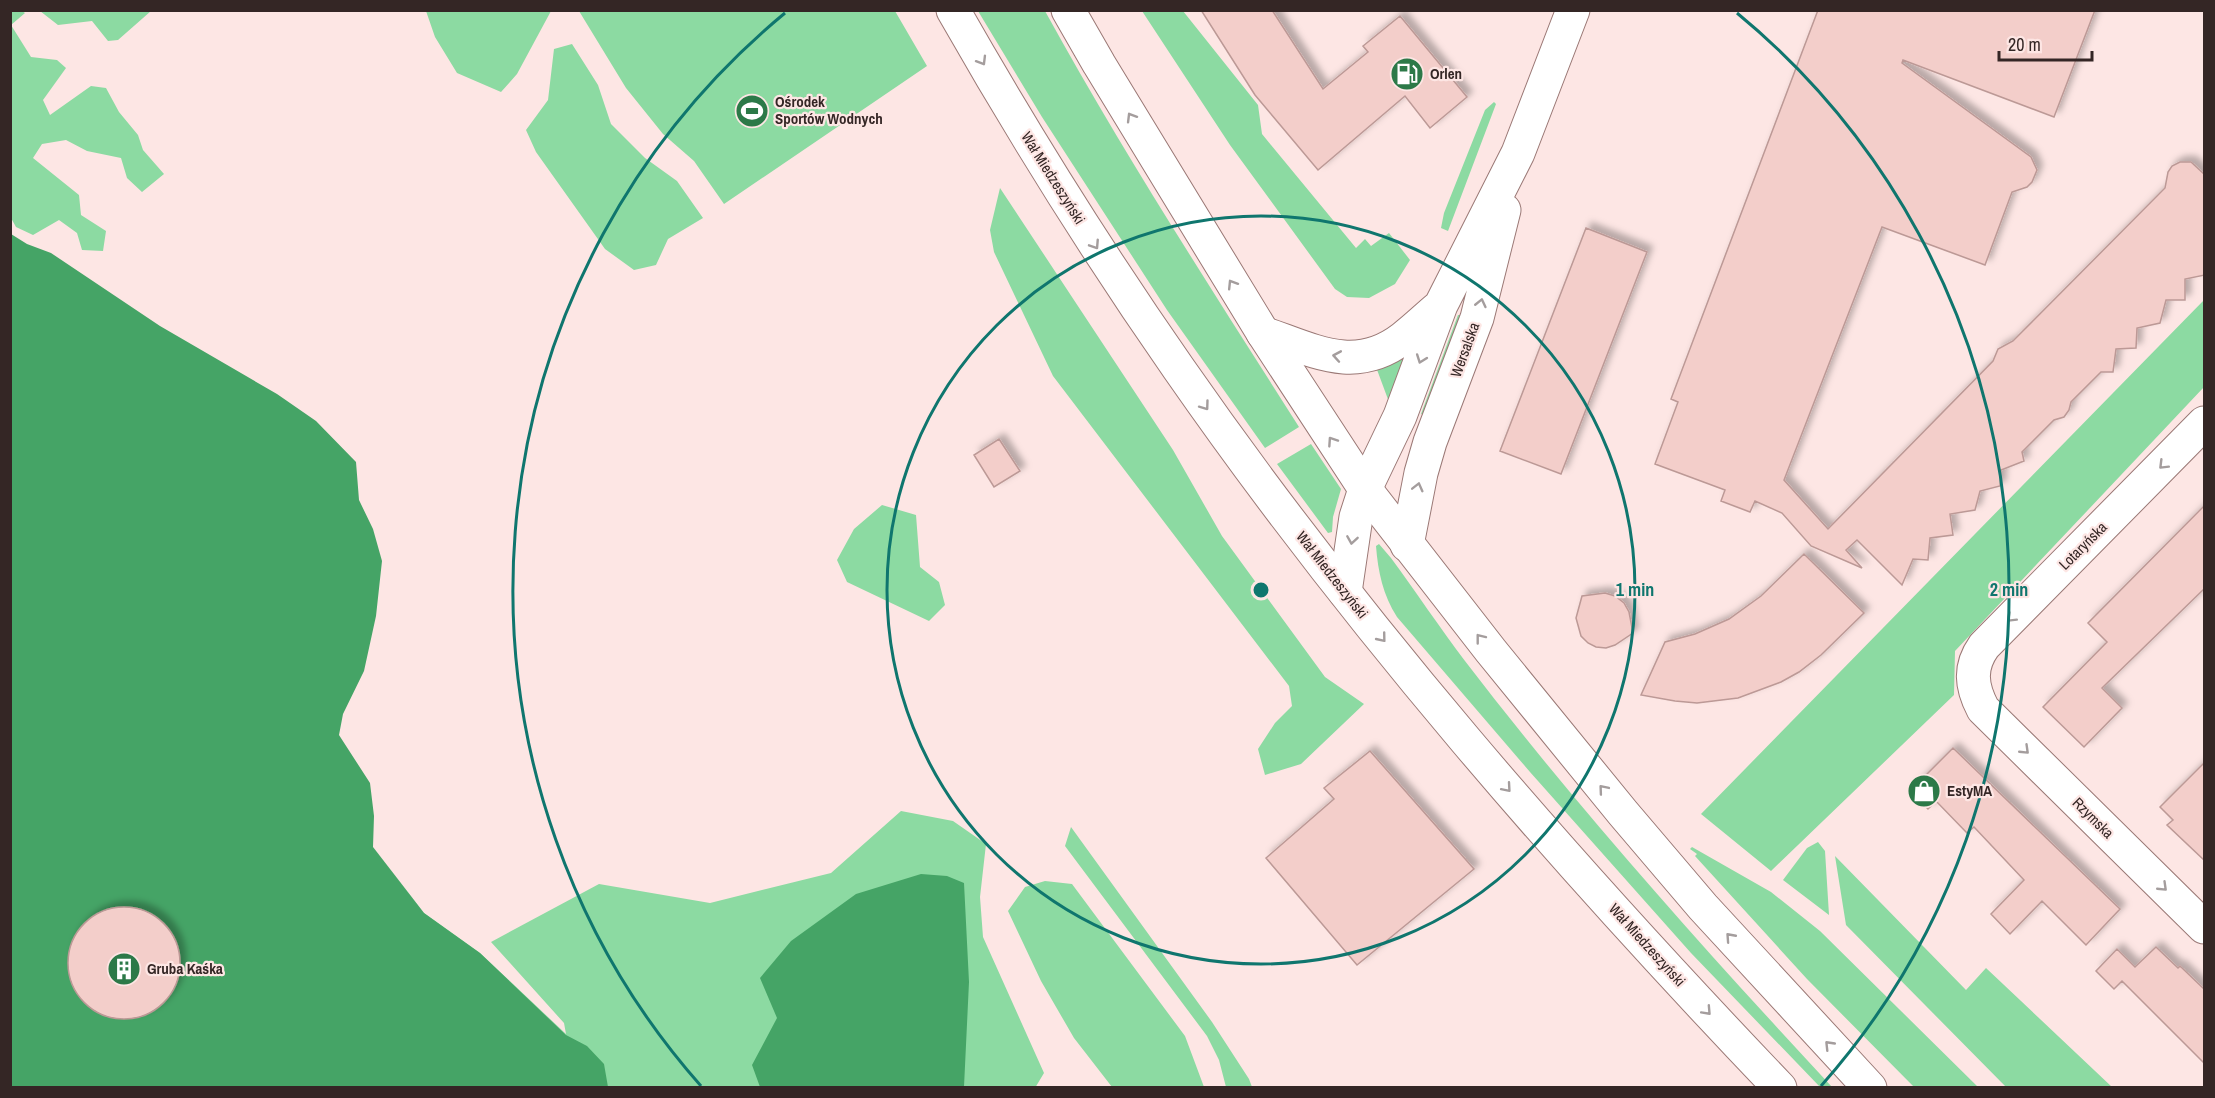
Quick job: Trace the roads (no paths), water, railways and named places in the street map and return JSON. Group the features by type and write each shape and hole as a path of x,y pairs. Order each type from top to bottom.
{"main road":[{"name":"Wał Miedzeszyński","path":"953,10 1017,120 1109,267 1179,370 1345,592 1435,704 1545,832 1702,1006 1780,1088"},
{"path":"1068,10 1110,84 1263,333 1365,489 1552,728 1681,881 1870,1088"},
{"name":"Wersalska","path":"1345,592 1356,517 1365,489 1400,416 1441,304 1518,153 1573,10"},
{"name":"Wersalska","path":"1407,545 1414,500 1431,442 1477,318 1518,153"},
{"name":"Wersalska","path":"1263,333 1342,358 1360,358 1379,353 1402,339 1441,304"},
{"name":"Lotaryńska","path":"1983,709 1972,684 1977,656 1984,646 2205,423"},
{"name":"Rzymska","path":"1983,709 2205,927"}],"place":[{"name":"Orlen","path":"1407,74"},
{"name":"Ośrodek Sportów Wodnych","path":"752,111"},
{"name":"EstyMA","path":"1924,791"},
{"name":"Gruba Kaśka","path":"124,969"}]}
